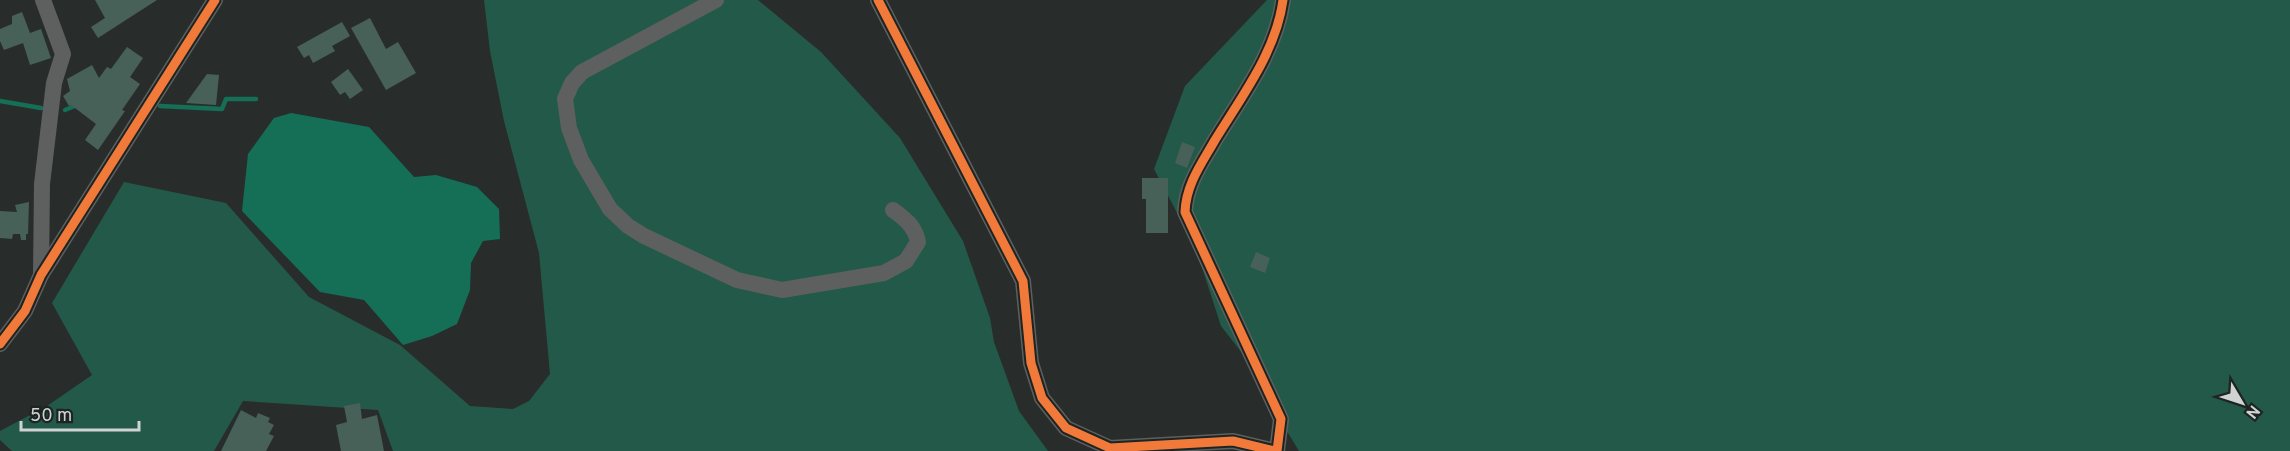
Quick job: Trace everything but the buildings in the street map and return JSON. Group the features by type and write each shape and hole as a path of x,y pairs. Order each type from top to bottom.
{"street":[{"path":"41,274 42,184 54,83 63,54 43,0"},
{"path":"716,0 582,72 572,83 565,99 569,128 581,160 610,209 628,226 644,236 737,280 782,290 884,273 906,261 918,242 916,232 909,222 893,210"},
{"path":"878,0 1023,281 1031,363 1042,398 1066,428 1110,448 1233,441 1276,451 1281,419 1185,212 1193,177 1269,52 1283,0"},
{"path":"0,344 25,311 41,274 212,1"}],"shaded area":[{"path":"484,0 758,0 821,52 900,138 963,241 990,318 994,342 1019,411 1048,451 393,451 378,410 243,401 214,451 12,451 0,440 0,431 47,406 92,375 52,303 124,182 226,203 309,297 400,345 470,406 513,409 529,401 550,374 539,253 504,121 490,51"},
{"path":"1267,0 2290,0 2290,451 1299,451 1285,428 1260,376 1221,326 1196,249 1154,169 1185,86"},
{"path":"291,113 369,127 414,177 436,175 477,187 499,209 500,239 483,241 471,263 470,290 457,324 432,336 403,345 364,300 320,292 242,211 248,154 274,118"}],"waterway":[{"path":"160,106 222,109 226,99 256,99"},
{"path":"0,101 41,108"},
{"path":"65,110 77,105"}],"cycle path":[{"path":"0,344 25,311 41,275 215,0"},
{"path":"878,0 1023,281 1031,363 1042,398 1066,428 1110,448 1233,441 1275,451"},
{"path":"1277,451 1281,419 1185,212 1188,192 1196,174 1266,56 1283,0"}]}
